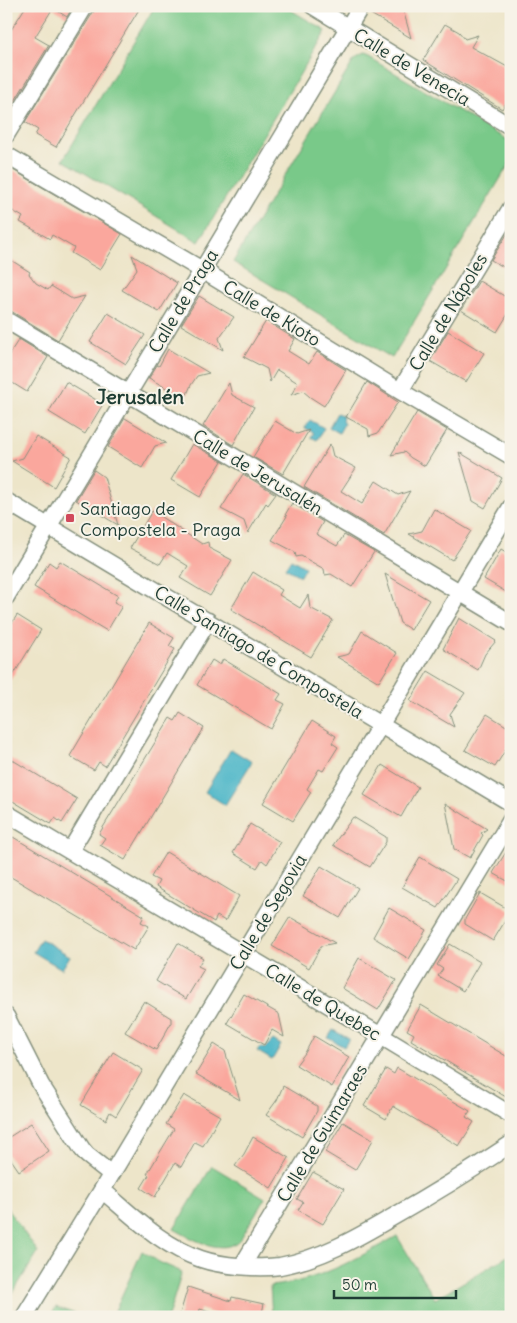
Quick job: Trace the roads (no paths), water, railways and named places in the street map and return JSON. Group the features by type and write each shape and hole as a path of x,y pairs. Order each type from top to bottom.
{"street":[{"path":"6,135 85,6"},
{"name":"Calle de Venecia","path":"313,6 511,127"},
{"name":"Calle de Praga","path":"6,597 361,6"},
{"name":"Calle de Kioto","path":"6,155 202,270 400,391 511,456"},
{"name":"Calle de Nápoles","path":"400,391 511,208"},
{"name":"Calle de Jerusalén","path":"6,320 511,623"},
{"name":"Calle Santiago de Compostela","path":"6,501 511,804"},
{"name":"Calle de Segovia","path":"24,1317 112,1174 511,507"},
{"path":"70,851 208,622"},
{"name":"Calle de Quebec","path":"6,813 381,1036 511,1116"},
{"name":"Calle de Guimaraes","path":"242,1266 511,820"},
{"path":"6,1016 41,1085 82,1149 87,1156 112,1174"},
{"path":"102,1190 161,1240 201,1259 242,1266 280,1266 322,1254 364,1233 426,1198 511,1144"}],"water":[{"path":"337,413 343,416 342,421 344,424 339,433 329,427"},
{"path":"310,420 324,428 317,440 311,437 314,433 305,428"},
{"path":"291,559 305,567 300,576 285,568"},
{"path":"231,749 252,762 225,805 205,792"},
{"path":"41,939 70,956 62,969 33,952"},
{"path":"333,1030 349,1039 344,1047 328,1038"},
{"path":"273,1040 281,1045 272,1060 257,1051 260,1047 264,1049"}],"place":[{"name":"Santiago de Compostela - Praga","path":"70,518"}],"district":[{"name":"Jerusalén","path":"140,396"}]}
